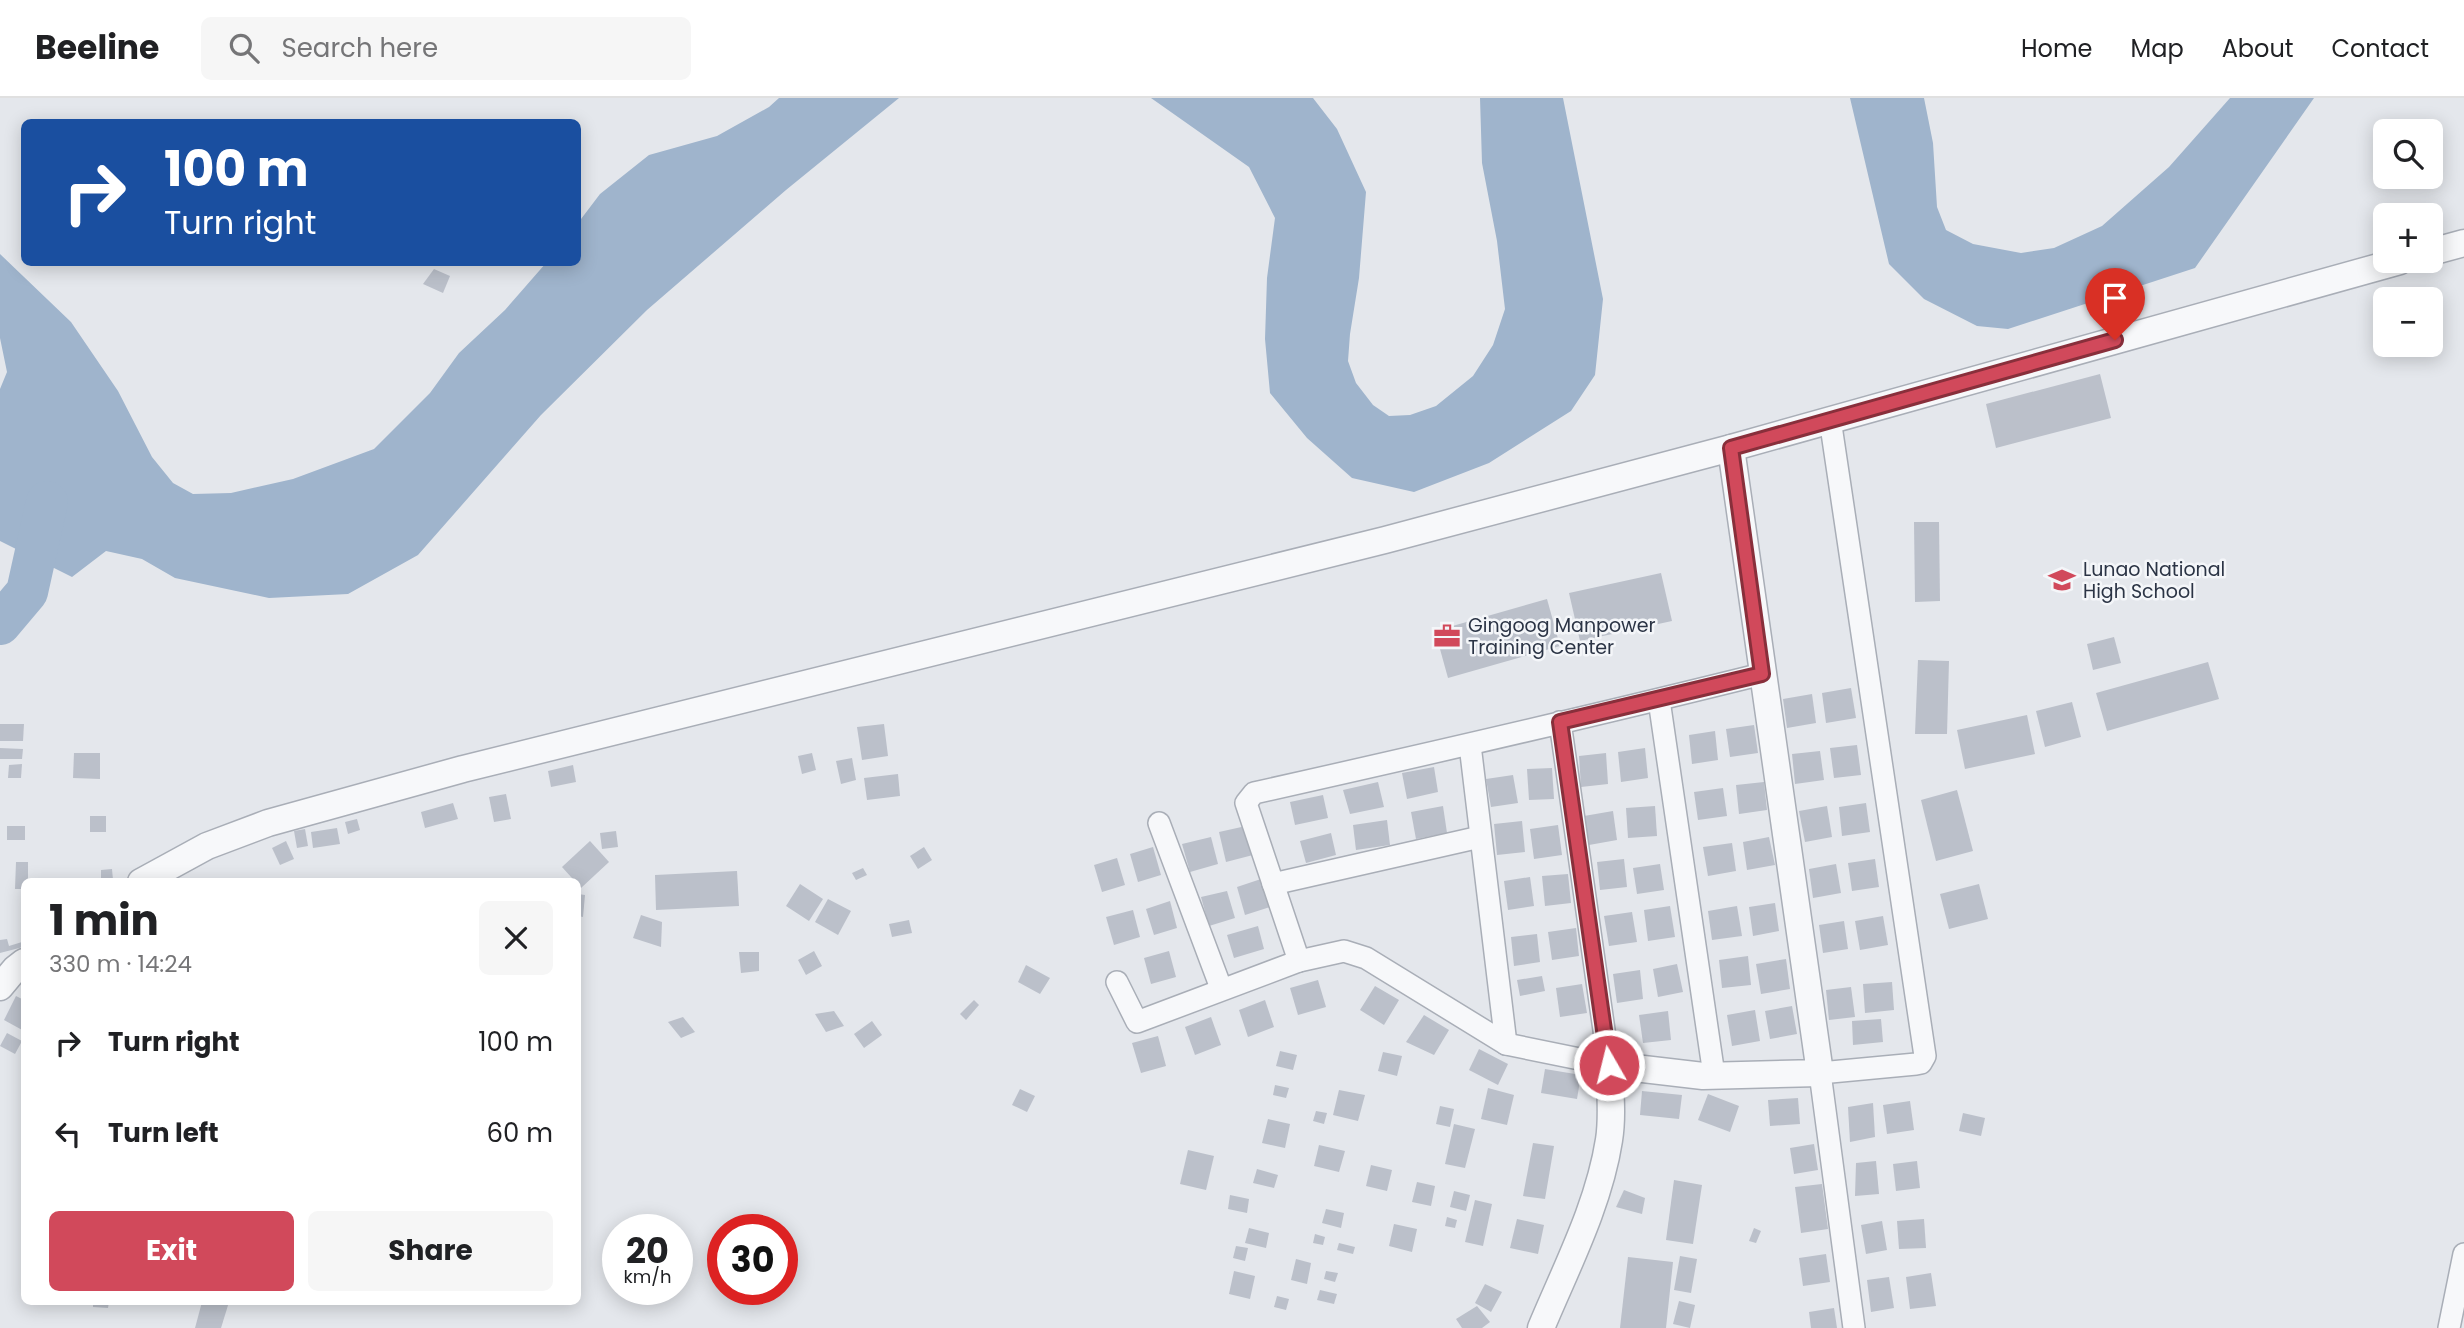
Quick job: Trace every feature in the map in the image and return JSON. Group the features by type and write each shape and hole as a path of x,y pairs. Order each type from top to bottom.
{"street":[{"path":"2443,249 2464,243"},
{"path":"148,878 207,846 268,823 463,769 1385,540 1731,448 2373,268"},
{"path":"1117,982 1137,1022 1298,961 1344,951 1360,955 1506,1044 1609,1065 1714,1075 1820,1073 1921,1063 1925,1056 1830,419"},
{"path":"1731,448 1854,1328"},
{"path":"1298,961 1246,803 1254,793 1470,745 1762,674"},
{"path":"1659,699 1714,1075"},
{"path":"1541,1328 1599,1185 1612,1118 1609,1065 1560,722"},
{"path":"1470,745 1506,1044"},
{"path":"1159,823 1221,988"},
{"path":"1273,884 1480,837"},
{"path":"2449,1328 2464,1254"}],"water":[{"path":"779,98 899,98 786,190 647,310 541,415 418,555 348,594 269,598 175,578 142,559 106,551 72,577 0,541 0,389 7,372 0,338 0,254 71,322 118,391 152,457 173,483 193,494 231,493 293,479 374,449 430,393 459,353 505,310 543,266 581,266 581,219 600,194 649,155 717,136 769,107"},
{"path":"1151,98 1313,98 1337,129 1366,192 1359,278 1348,361 1356,383 1373,405 1389,416 1410,415 1436,406 1473,376 1493,345 1505,309 1497,241 1482,163 1480,98 1563,98 1603,299 1595,375 1571,411 1489,463 1414,492 1352,478 1307,438 1270,393 1265,339 1267,278 1275,218 1249,167"},
{"path":"1850,98 1924,98 1933,143 1937,207 1946,230 1973,244 2021,253 2054,248 2102,226 2169,167 2230,98 2314,98 2195,268 2008,329 1977,326 1924,299 1889,264"}],"building":[{"path":"434,269 450,276 443,293 423,284"},
{"path":"2100,374 2111,418 1996,448 1986,404"},
{"path":"1914,522 1939,522 1940,601 1915,602"},
{"path":"1661,573 1672,621 1580,641 1569,593"},
{"path":"1547,599 1560,646 1448,678 1435,631"},
{"path":"2114,637 2121,663 2093,670 2087,644"},
{"path":"1918,660 1949,661 1947,734 1915,734"},
{"path":"2208,662 2219,699 2107,731 2096,693"},
{"path":"1851,688 1856,718 1826,723 1822,693"},
{"path":"1812,694 1816,723 1787,728 1783,699"},
{"path":"2072,702 2081,737 2045,747 2036,711"},
{"path":"2027,715 2035,754 1965,769 1957,730"},
{"path":"0,724 24,724 23,741 0,741"},
{"path":"884,724 888,756 862,760 857,727"},
{"path":"1754,725 1758,753 1730,757 1726,729"},
{"path":"1715,731 1718,760 1692,764 1689,735"},
{"path":"1857,745 1861,775 1834,778 1830,748"},
{"path":"0,748 23,749 22,759 0,759"},
{"path":"1645,748 1648,778 1621,782 1618,752"},
{"path":"1820,751 1824,780 1795,784 1792,754"},
{"path":"74,753 100,753 100,779 73,778"},
{"path":"812,753 816,770 802,774 798,756"},
{"path":"1606,753 1608,784 1581,787 1579,756"},
{"path":"852,758 856,780 841,784 836,761"},
{"path":"22,764 21,778 8,778 9,765"},
{"path":"573,765 576,782 551,787 548,771"},
{"path":"1434,767 1438,792 1407,799 1402,773"},
{"path":"1552,768 1554,799 1529,800 1527,769"},
{"path":"898,774 900,796 867,800 864,778"},
{"path":"1513,775 1518,803 1491,807 1486,779"},
{"path":"1378,782 1384,807 1350,814 1343,790"},
{"path":"1764,782 1767,810 1739,814 1736,785"},
{"path":"1723,788 1727,816 1698,820 1694,792"},
{"path":"1957,790 1973,851 1936,861 1921,800"},
{"path":"506,794 511,819 494,822 489,797"},
{"path":"1323,795 1328,818 1295,825 1290,802"},
{"path":"453,803 458,819 425,828 421,812"},
{"path":"1866,803 1870,832 1842,836 1839,807"},
{"path":"1443,806 1447,833 1416,839 1411,812"},
{"path":"1655,806 1657,836 1628,838 1626,808"},
{"path":"1827,806 1832,837 1805,842 1799,811"},
{"path":"1613,811 1617,840 1589,845 1584,816"},
{"path":"90,816 106,816 106,832 90,832"},
{"path":"357,819 360,830 348,834 345,822"},
{"path":"1387,820 1390,845 1356,850 1353,825"},
{"path":"1522,821 1525,852 1497,855 1494,824"},
{"path":"1558,825 1562,855 1534,859 1530,829"},
{"path":"7,826 25,826 25,840 7,840"},
{"path":"1246,826 1253,855 1226,862 1219,832"},
{"path":"337,828 340,844 313,848 311,832"},
{"path":"305,829 308,846 297,848 294,831"},
{"path":"616,831 618,847 602,849 600,833"},
{"path":"1331,833 1336,855 1306,863 1300,841"},
{"path":"1211,837 1218,864 1190,872 1182,844"},
{"path":"1769,837 1775,865 1747,870 1743,842"},
{"path":"286,841 294,859 280,865 272,848"},
{"path":"590,841 609,862 581,888 581,878 572,878 562,867"},
{"path":"1732,843 1736,871 1708,876 1703,847"},
{"path":"924,847 932,860 918,869 910,856"},
{"path":"1153,847 1161,875 1138,882 1130,854"},
{"path":"1117,858 1125,885 1102,892 1094,865"},
{"path":"1624,859 1627,887 1600,890 1597,862"},
{"path":"1875,859 1879,887 1852,891 1848,863"},
{"path":"16,862 28,862 28,878 21,878 21,889 15,889"},
{"path":"1660,864 1664,890 1637,894 1633,868"},
{"path":"1836,864 1841,893 1813,898 1809,869"},
{"path":"863,868 867,875 856,880 852,873"},
{"path":"112,869 113,878 101,878 101,870"},
{"path":"737,871 739,906 656,910 655,875"},
{"path":"1568,874 1571,903 1545,906 1542,876"},
{"path":"1530,877 1534,906 1508,910 1504,881"},
{"path":"1261,879 1270,907 1245,915 1237,887"},
{"path":"800,884 823,899 809,921 786,906"},
{"path":"1979,884 1988,919 1949,929 1940,894"},
{"path":"1227,891 1235,918 1209,926 1201,897"},
{"path":"581,894 585,895 581,917"},
{"path":"828,899 851,911 838,935 815,922"},
{"path":"1170,901 1177,928 1154,935 1146,909"},
{"path":"1775,903 1779,931 1753,936 1749,907"},
{"path":"1670,906 1675,937 1648,941 1644,910"},
{"path":"1737,906 1742,936 1712,940 1708,911"},
{"path":"1133,910 1140,937 1114,945 1106,917"},
{"path":"1632,912 1637,942 1609,946 1604,916"},
{"path":"641,915 662,922 661,947 633,938"},
{"path":"1883,916 1888,945 1860,950 1855,921"},
{"path":"909,920 912,933 892,937 889,924"},
{"path":"1844,921 1848,949 1823,953 1819,925"},
{"path":"1258,926 1264,949 1234,958 1227,935"},
{"path":"1576,928 1579,956 1552,960 1548,932"},
{"path":"1537,934 1540,962 1514,966 1511,937"},
{"path":"7,939 9,946 21,942 21,948 0,953 0,940"},
{"path":"814,951 822,966 806,975 798,960"},
{"path":"1169,951 1176,977 1151,984 1144,958"},
{"path":"739,952 759,952 759,971 741,973"},
{"path":"1748,956 1751,985 1722,988 1719,960"},
{"path":"1786,959 1790,989 1761,994 1756,964"},
{"path":"1677,964 1683,992 1658,997 1653,969"},
{"path":"1026,965 1050,978 1040,994 1018,982"},
{"path":"1640,970 1643,999 1617,1003 1613,974"},
{"path":"1542,976 1545,991 1520,996 1517,980"},
{"path":"1318,980 1326,1007 1298,1015 1290,988"},
{"path":"1892,982 1894,1010 1865,1013 1863,984"},
{"path":"1582,984 1587,1013 1560,1017 1556,988"},
{"path":"1375,986 1399,1000 1384,1025 1360,1010"},
{"path":"1851,987 1855,1017 1829,1020 1826,990"},
{"path":"16,996 21,998 21,1029 4,1020"},
{"path":"974,1000 979,1005 966,1020 960,1014"},
{"path":"1265,1000 1274,1027 1248,1037 1239,1010"},
{"path":"1792,1006 1797,1034 1770,1039 1765,1011"},
{"path":"1755,1010 1760,1041 1732,1046 1727,1015"},
{"path":"834,1011 844,1026 826,1032 815,1014"},
{"path":"1668,1011 1671,1040 1643,1043 1639,1015"},
{"path":"1424,1015 1449,1030 1434,1055 1406,1042"},
{"path":"683,1017 695,1032 681,1038 668,1022"},
{"path":"1211,1017 1221,1045 1195,1055 1185,1027"},
{"path":"1881,1019 1883,1042 1853,1045 1852,1021"},
{"path":"872,1021 882,1035 864,1048 854,1034"},
{"path":"7,1033 21,1040 15,1054 0,1046"},
{"path":"1158,1036 1166,1066 1141,1073 1132,1043"},
{"path":"1479,1049 1508,1064 1498,1085 1469,1070"},
{"path":"1280,1051 1297,1055 1293,1070 1276,1066"},
{"path":"1383,1052 1402,1056 1397,1076 1378,1071"},
{"path":"1545,1069 1581,1075 1577,1099 1541,1093"},
{"path":"1275,1085 1289,1088 1286,1098 1273,1095"},
{"path":"1488,1088 1514,1095 1507,1125 1481,1119"},
{"path":"1020,1089 1035,1096 1027,1112 1012,1105"},
{"path":"1339,1090 1365,1095 1358,1121 1333,1115"},
{"path":"1642,1091 1682,1095 1679,1119 1640,1115"},
{"path":"1708,1094 1739,1106 1730,1132 1698,1120"},
{"path":"1798,1098 1800,1124 1770,1126 1768,1100"},
{"path":"1910,1101 1914,1130 1887,1134 1883,1105"},
{"path":"1873,1103 1875,1137 1850,1142 1848,1107"},
{"path":"1440,1106 1454,1109 1450,1127 1436,1124"},
{"path":"1316,1111 1327,1113 1324,1124 1313,1121"},
{"path":"1963,1113 1985,1118 1981,1136 1959,1131"},
{"path":"1268,1119 1290,1124 1285,1148 1262,1143"},
{"path":"1454,1124 1475,1129 1465,1168 1445,1164"},
{"path":"1533,1143 1554,1146 1545,1199 1523,1196"},
{"path":"1814,1144 1818,1170 1794,1174 1790,1148"},
{"path":"1319,1145 1345,1151 1339,1172 1314,1166"},
{"path":"1188,1150 1214,1156 1206,1190 1180,1184"},
{"path":"1876,1161 1879,1194 1855,1196 1856,1163"},
{"path":"1917,1161 1920,1188 1896,1191 1893,1164"},
{"path":"1371,1165 1392,1170 1387,1191 1366,1186"},
{"path":"1257,1169 1278,1175 1274,1188 1253,1183"},
{"path":"1674,1180 1702,1185 1693,1244 1666,1240"},
{"path":"1417,1182 1435,1186 1431,1206 1412,1202"},
{"path":"1822,1184 1828,1229 1801,1233 1795,1187"},
{"path":"1624,1190 1645,1198 1642,1214 1616,1207"},
{"path":"1454,1191 1470,1195 1466,1211 1450,1207"},
{"path":"1230,1195 1249,1199 1247,1213 1228,1209"},
{"path":"1475,1200 1492,1204 1483,1246 1465,1242"},
{"path":"1326,1209 1344,1213 1341,1228 1322,1223"},
{"path":"1447,1217 1457,1220 1455,1228 1445,1226"},
{"path":"1517,1219 1544,1225 1538,1254 1510,1248"},
{"path":"1924,1219 1926,1248 1899,1249 1897,1221"},
{"path":"1882,1221 1887,1250 1866,1254 1861,1225"},
{"path":"1394,1224 1417,1229 1412,1252 1389,1246"},
{"path":"1249,1228 1269,1233 1266,1248 1245,1243"},
{"path":"1754,1228 1761,1231 1756,1243 1749,1241"},
{"path":"1315,1234 1325,1237 1323,1245 1313,1243"},
{"path":"1339,1243 1355,1247 1353,1254 1337,1250"},
{"path":"1236,1246 1248,1248 1245,1261 1233,1258"},
{"path":"1826,1254 1830,1282 1803,1286 1799,1258"},
{"path":"1680,1256 1697,1259 1691,1293 1674,1290"},
{"path":"1628,1257 1673,1262 1666,1328 1620,1328"},
{"path":"1296,1259 1311,1263 1307,1284 1291,1280"},
{"path":"1234,1271 1255,1276 1250,1299 1229,1294"},
{"path":"1326,1271 1338,1273 1335,1282 1324,1279"},
{"path":"1931,1273 1936,1306 1910,1309 1906,1277"},
{"path":"1889,1277 1894,1308 1871,1312 1867,1280"},
{"path":"1485,1284 1502,1292 1491,1312 1475,1303"},
{"path":"1320,1290 1337,1294 1334,1304 1317,1300"},
{"path":"1277,1296 1289,1299 1286,1310 1274,1307"},
{"path":"1679,1301 1695,1305 1690,1328 1673,1324"},
{"path":"93,1305 108,1305 108,1308"},
{"path":"201,1305 228,1305 221,1328 195,1328"},
{"path":"1477,1306 1490,1322 1482,1328 1462,1328 1456,1319"},
{"path":"1834,1308 1837,1328 1811,1328 1809,1312"}],"waterway":[{"path":"0,624 27,592 47,502"}],"place":[{"name":"Lunao National High School","path":"2062,580"},
{"name":"Gingoog Manpower Training Center","path":"1447,636"}],"route":[{"path":"1609,1065 1560,722 1762,674 1731,448 2115,340"}]}
